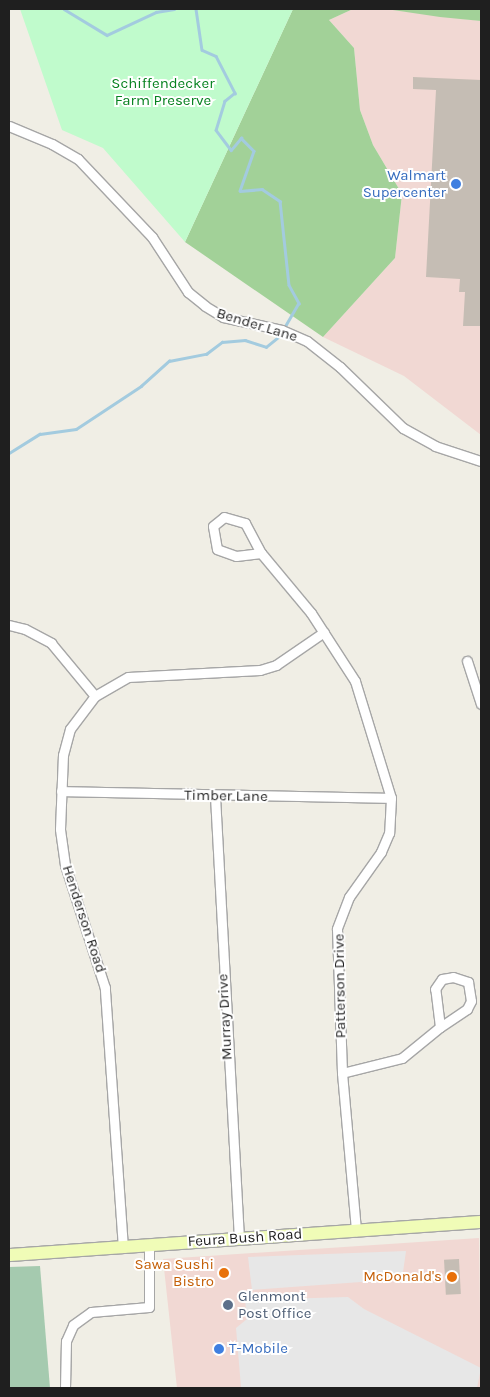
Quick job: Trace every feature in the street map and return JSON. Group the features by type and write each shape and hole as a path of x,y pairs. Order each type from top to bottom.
{"main road":[{"name":"Feura Bush Road","path":"9,1255 481,1222"}],"street":[{"name":"Bender Lane","path":"9,126 78,159 152,237 188,292 205,306 223,317 282,330 307,341 336,363 408,431 435,446 481,461"},
{"name":"Patterson Drive","path":"261,553 236,556 218,549 212,534 218,520 232,517 245,523 261,553 280,572 324,632 355,681 391,798 389,832 381,852 346,902 338,929 342,1073 356,1231"},
{"path":"9,625 25,629 51,643 96,696"},
{"name":"Henderson Road","path":"123,1248 105,988 65,865 61,791 63,755 70,729 96,696 116,682 142,673 242,673 260,670 276,665 324,632"},
{"path":"467,662 481,704"},
{"name":"Timber Lane","path":"61,791 215,796 391,798"},
{"name":"Murray Drive","path":"215,796 239,1238"},
{"path":"342,1073 402,1058 469,1006 472,994 465,979 447,977 438,984 434,997 440,1027"},
{"path":"65,1388 66,1341 73,1325 91,1312 149,1308 149,1246"}],"shaded area":[{"path":"353,9 386,9 481,21 481,435 404,376 323,337 395,258 402,194 373,145 360,110 354,48 329,20"},
{"path":"479,1238 481,1388 177,1388 163,1259"},
{"path":"406,1251 402,1279 252,1290 248,1257"},
{"path":"348,1297 364,1309 481,1368 477,1388 241,1387 236,1328 247,1319 245,1300"}],"green space":[{"name":"Schiffendecker Farm Preserve","path":"20,9 293,9 185,242 103,148 62,130"},
{"path":"293,9 353,9 329,20 354,48 360,110 373,145 402,194 395,258 323,337 185,242"},
{"path":"386,9 481,9 481,21 440,17"},
{"path":"40,1266 50,1388 9,1388 9,1267"}],"building":[{"name":"Walmart Supercenter","path":"413,77 481,80 481,326 463,326 465,292 459,292 460,279 426,277 436,90 413,89"},
{"name":"McDonald's","path":"459,1259 461,1294 446,1295 444,1260"}],"waterway":[{"path":"64,9 107,35 156,12 174,9"},
{"path":"196,9 202,50 216,56 235,93 225,101 216,130 231,150 241,138 254,151 240,191 262,189 280,201 289,285 299,303 285,327"},
{"path":"9,453 40,434 76,429 141,386 169,361 206,354 222,342 245,340 266,347 281,335"}],"place":[{"name":"Walmart Supercenter","path":"456,184"},
{"name":"Sawa Sushi Bistro","path":"224,1273"},
{"name":"McDonald's","path":"452,1277"},
{"name":"Glenmont Post Office","path":"228,1305"},
{"name":"T-Mobile","path":"219,1349"}]}
